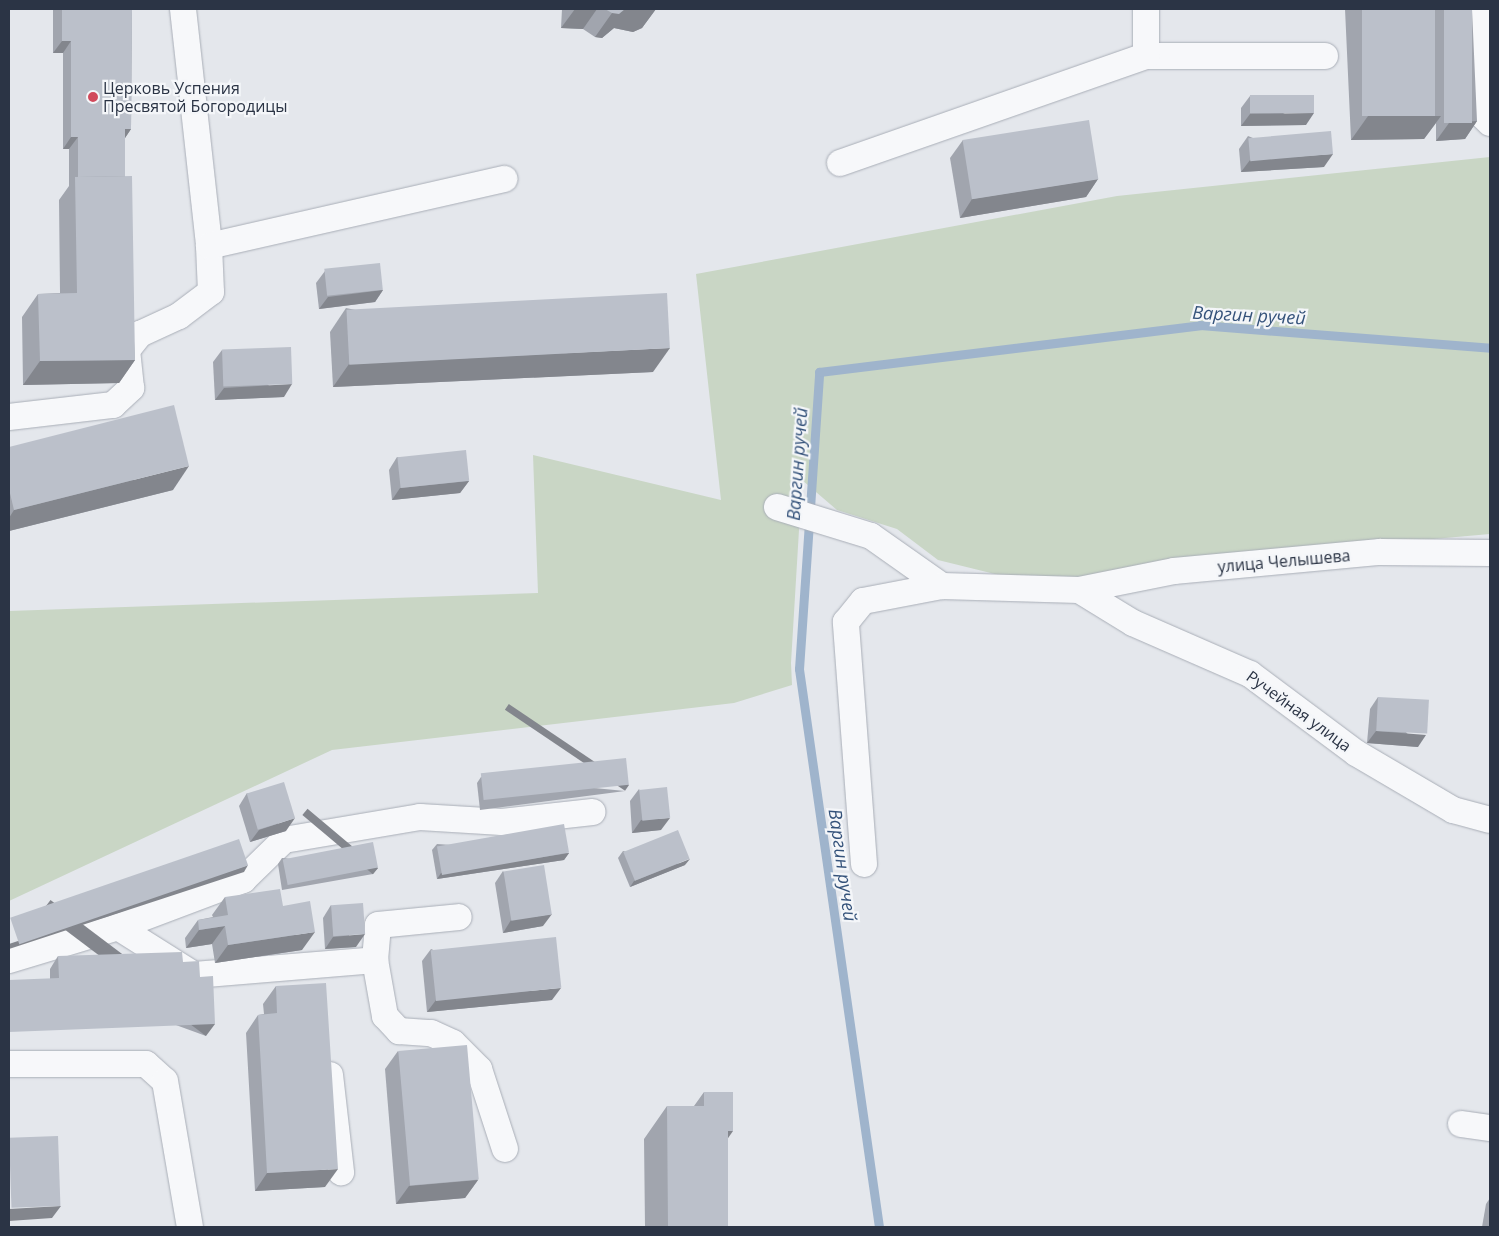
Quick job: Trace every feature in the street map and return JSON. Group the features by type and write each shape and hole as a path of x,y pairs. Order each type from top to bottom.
{"street":[{"path":"9,417 113,405 131,388 127,350 140,334 179,316 210,292 209,246 183,9"},
{"path":"1146,9 1146,56"},
{"path":"1478,9 1483,116 1490,123"},
{"path":"840,163 1146,56 1325,56"},
{"path":"209,246 504,179"},
{"path":"778,508 872,536 942,586"},
{"name":"улица Челышева","path":"864,864 846,622 863,600 942,586 1079,590 1174,571 1380,552 1490,553"},
{"name":"Ручейная улица","path":"1079,590 1133,623 1250,674 1356,753 1453,810 1490,820"},
{"path":"9,960 118,928 243,880 284,840 420,817 502,822 592,812"},
{"path":"459,916 378,925 375,960 385,1016 399,1031 431,1033 452,1043 479,1069 505,1149"},
{"path":"118,928 194,975 318,975 375,960"},
{"path":"327,1054 342,1172"},
{"path":"9,1064 146,1064 165,1081 190,1227"},
{"path":"1461,1124 1490,1128"}],"green space":[{"path":"1490,157 1490,534 1388,543 1098,583 1007,577 938,560 897,529 837,510 802,480 791,663 792,685 734,703 332,750 9,901 9,611 538,593 533,455 721,500 696,274 1117,196"}],"building":[{"name":"Церковь Успения Пресвятой Богородицы","path":"62,9 132,9 131,129 125,129 125,176 78,177 78,137 71,137 71,41 62,41"},
{"path":"605,9 625,9 619,14"},
{"path":"1362,9 1435,9 1435,116 1362,116"},
{"path":"1444,9 1472,9 1472,123 1444,123"},
{"path":"1250,95 1314,95 1314,113 1250,113"},
{"path":"1089,120 1098,179 972,199 963,140"},
{"path":"1331,131 1333,154 1250,161 1248,138"},
{"path":"132,176 135,360 40,361 38,294 77,293 75,177"},
{"path":"380,263 383,290 327,296 324,269"},
{"path":"667,293 670,348 349,365 346,310"},
{"path":"291,347 292,384 223,386 222,349"},
{"path":"174,405 189,466 14,510 9,489 9,447"},
{"path":"466,450 469,481 401,488 397,457"},
{"path":"1378,697 1429,700 1427,734 1376,731"},
{"path":"626,758 629,785 484,800 481,773"},
{"path":"284,782 295,818 258,830 247,793"},
{"path":"667,787 670,818 642,821 639,790"},
{"path":"564,824 569,853 442,875 437,846"},
{"path":"678,830 690,859 635,881 623,852"},
{"path":"239,839 248,865 19,944 10,918"},
{"path":"373,842 378,868 288,885 283,860"},
{"path":"544,865 552,914 511,921 504,871"},
{"path":"280,889 283,906 310,901 315,932 228,945 225,926 199,930 198,920 228,915 225,897"},
{"path":"363,903 365,934 333,936 331,905"},
{"path":"556,937 561,988 436,1001 431,950"},
{"path":"182,952 183,962 199,961 200,977 213,976 215,1024 9,1032 9,980 59,978 58,956"},
{"path":"326,983 338,1169 267,1173 258,1015 277,1013 276,986"},
{"path":"467,1045 479,1179 410,1186 398,1051"},
{"path":"704,1092 733,1092 733,1131 728,1131 728,1227 668,1227 667,1106 704,1106"},
{"path":"58,1136 60,1206 11,1208 9,1138"}],"waterway":[{"name":"Варгин ручей","path":"879,1227 799,669 819,372 1200,325 1490,348"}],"place":[{"name":"Церковь Успения Пресвятой Богородицы","path":"93,97"}]}
